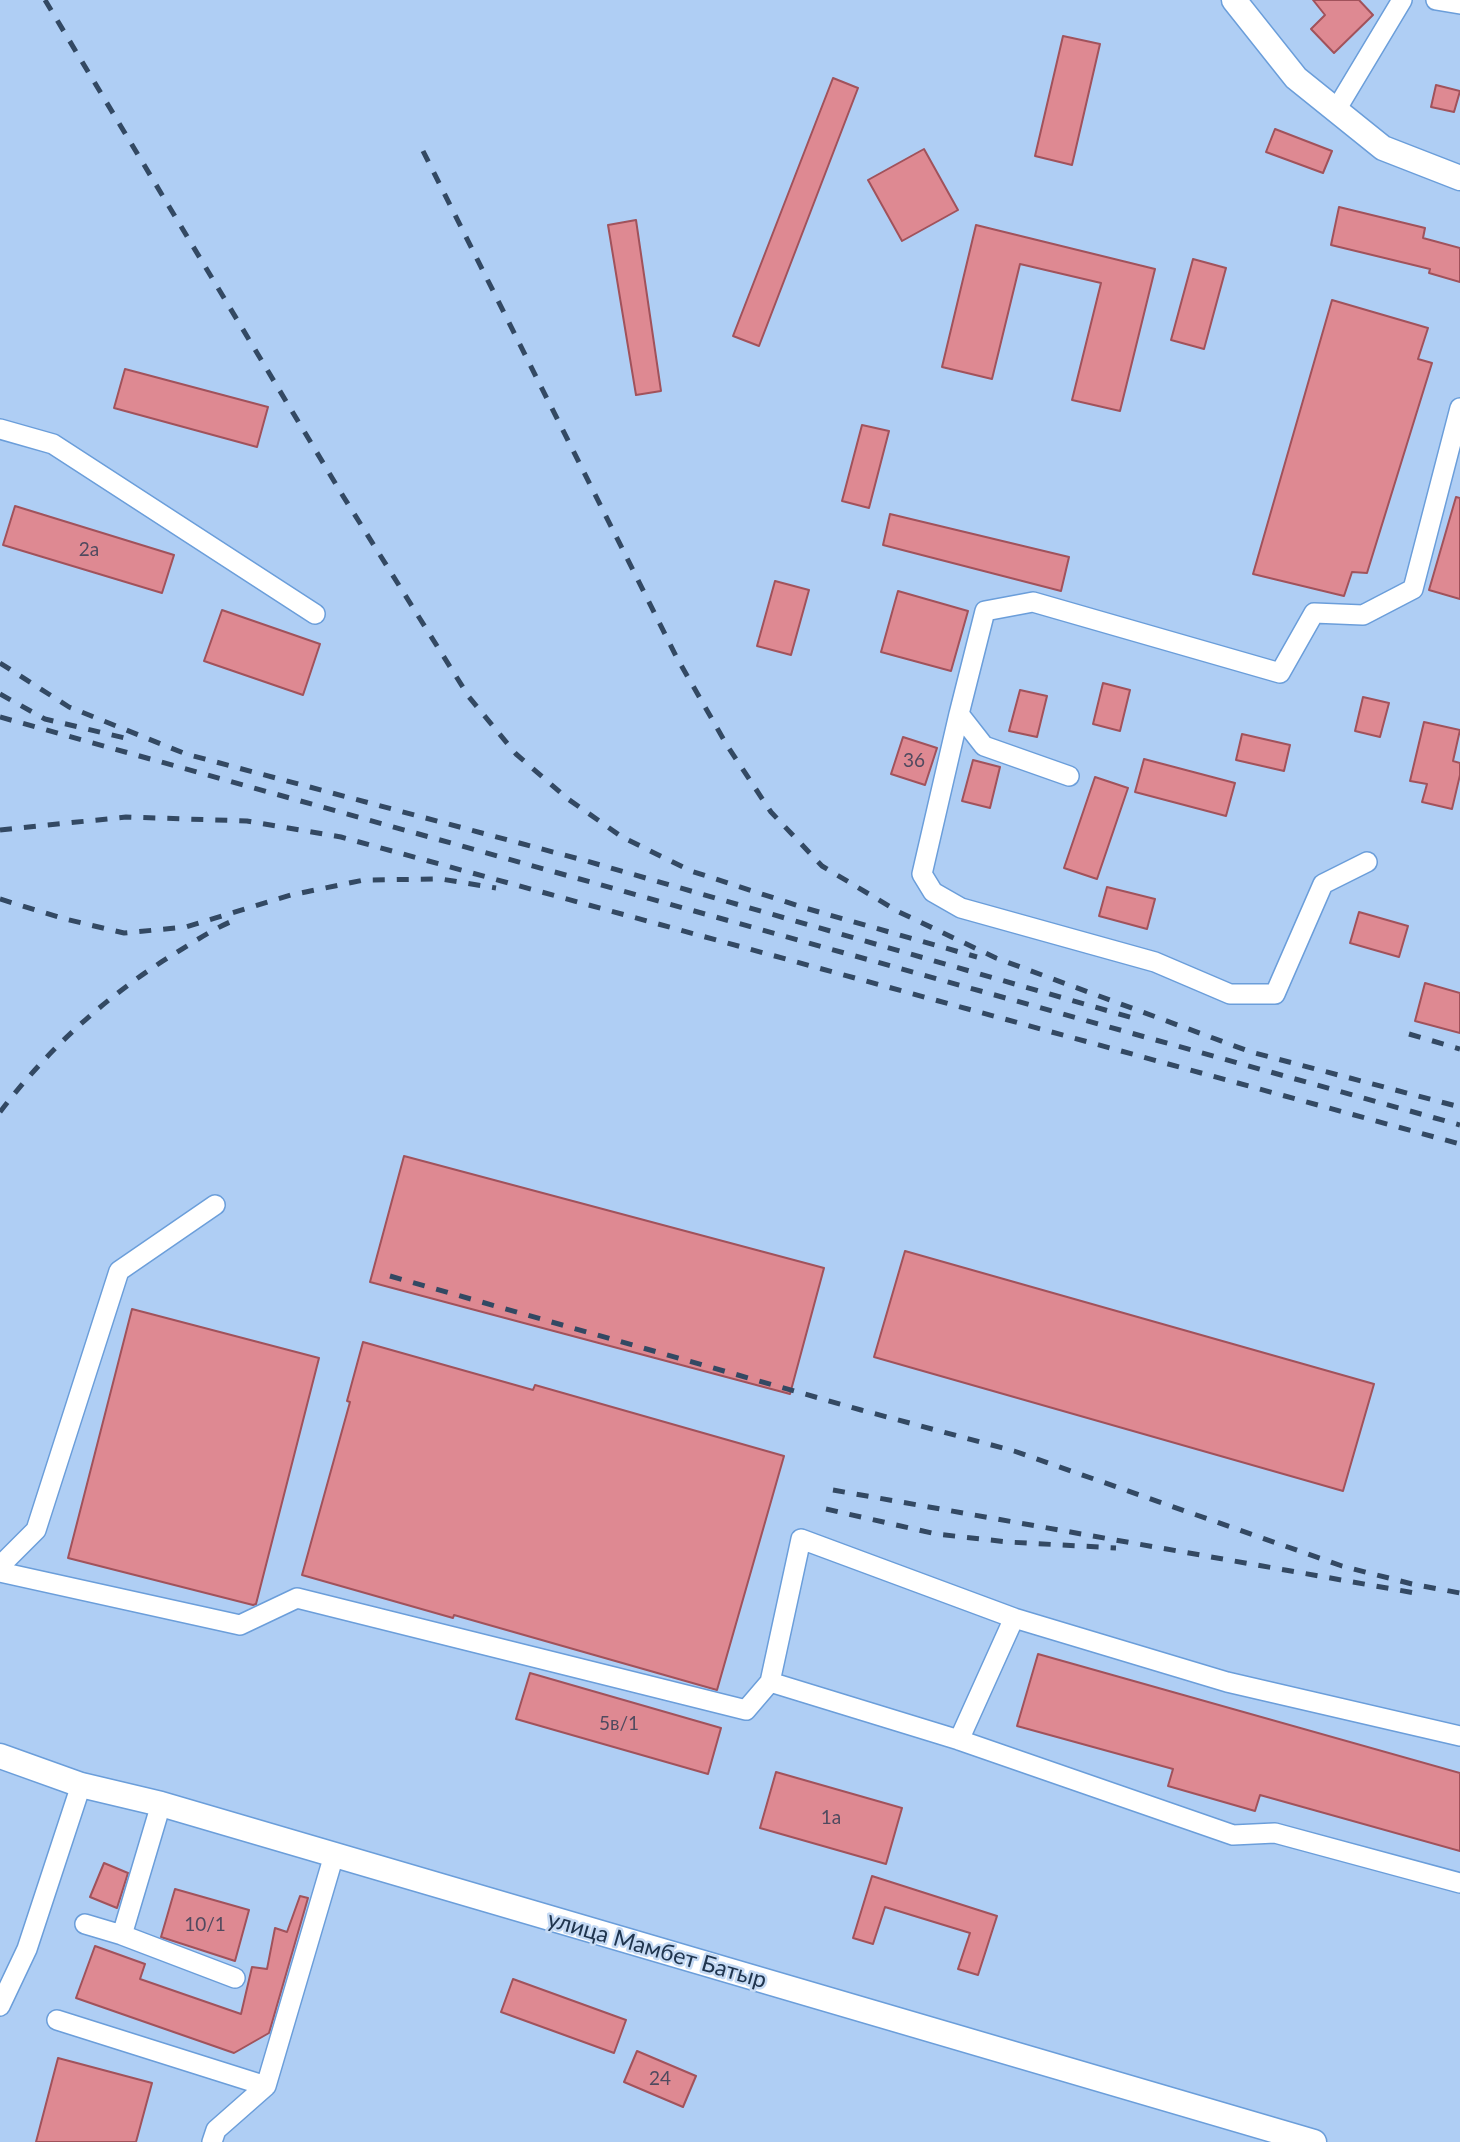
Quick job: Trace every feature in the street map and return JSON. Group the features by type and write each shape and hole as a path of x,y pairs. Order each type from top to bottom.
{"main road":[{"path":"1234,0 1296,78 1383,148 1460,178"},
{"name":"улица Мамбет Батыр","path":"0,1756 81,1785 161,1804 1314,2142"}],"street":[{"path":"1336,110 1402,0"},
{"path":"1436,0 1460,4"},
{"path":"1367,862 1323,884 1275,994 1230,994 1155,962 961,908 933,892 922,874 985,611 1033,602 1280,673 1314,613 1363,615 1412,589 1460,408"},
{"path":"0,429 53,444 315,614"},
{"path":"959,714 984,746 1069,776"},
{"path":"0,1566 36,1530 119,1271 215,1205"},
{"path":"0,1572 240,1625 297,1598 747,1710 770,1682 801,1538 1014,1618 1227,1682 1460,1736"},
{"path":"959,1740 1014,1618"},
{"path":"770,1682 959,1740 1233,1835 1275,1833 1460,1883"},
{"path":"0,2006 27,1949 81,1785"},
{"path":"122,1935 161,1804"},
{"path":"212,2142 216,2130 266,2086 334,1855"},
{"path":"85,1924 122,1935 235,1978"},
{"path":"57,2020 266,2086"}],"building":[{"path":"1313,0 1359,0 1373,15 1334,53 1311,29 1325,15"},
{"path":"1063,36 1100,44 1072,165 1035,156"},
{"path":"833,78 858,88 759,346 733,336"},
{"path":"1436,85 1460,91 1454,112 1431,107"},
{"path":"1275,129 1332,151 1323,173 1266,152"},
{"path":"924,149 958,210 902,241 868,180"},
{"path":"1339,207 1425,228 1423,238 1460,248 1460,282 1429,273 1430,269 1331,245"},
{"path":"636,220 661,391 636,395 608,225"},
{"path":"976,225 1155,269 1120,411 1072,400 1101,283 1020,264 992,379 942,367"},
{"path":"1193,259 1226,268 1204,349 1171,340"},
{"path":"1332,300 1428,328 1418,359 1432,363 1367,573 1352,572 1344,596 1253,574"},
{"path":"125,369 268,407 257,447 114,408"},
{"path":"862,425 889,431 869,508 842,501"},
{"path":"1456,497 1460,498 1460,599 1429,590"},
{"path":"15,506 174,555 162,593 3,545"},
{"path":"890,514 1069,557 1061,591 883,545"},
{"path":"775,581 809,590 791,655 757,646"},
{"path":"898,591 968,611 951,671 881,652"},
{"path":"222,610 320,644 303,695 204,661"},
{"path":"1103,683 1130,690 1120,731 1093,724"},
{"path":"1020,690 1047,696 1037,737 1009,731"},
{"path":"1363,697 1389,703 1380,737 1355,731"},
{"path":"1424,722 1460,730 1453,761 1460,763 1460,775 1452,809 1422,802 1427,784 1410,781"},
{"path":"1242,734 1290,745 1284,771 1236,760"},
{"path":"903,737 937,748 925,785 891,774"},
{"path":"1144,759 1235,783 1226,816 1135,792"},
{"path":"973,760 1000,767 990,808 962,801"},
{"path":"1095,777 1128,788 1097,879 1064,868"},
{"path":"1107,887 1155,899 1147,929 1099,916"},
{"path":"1359,912 1408,926 1399,957 1350,943"},
{"path":"1425,983 1460,993 1460,1033 1415,1021"},
{"path":"404,1156 824,1268 790,1394 370,1282"},
{"path":"905,1251 1374,1384 1343,1491 874,1357"},
{"path":"132,1309 319,1358 256,1604 68,1558"},
{"path":"363,1342 533,1390 535,1385 784,1456 717,1690 302,1575 350,1402 347,1401"},
{"path":"1038,1654 1460,1773 1460,1851 1260,1795 1255,1811 1168,1786 1173,1769 1017,1726"},
{"path":"530,1673 721,1728 708,1774 516,1719"},
{"path":"776,1772 902,1808 886,1864 760,1828"},
{"path":"104,1863 128,1873 117,1908 90,1897"},
{"path":"872,1876 997,1916 978,1975 958,1969 970,1933 885,1907 873,1944 853,1938"},
{"path":"175,1889 249,1910 235,1961 161,1937"},
{"path":"300,1896 308,1898 269,2033 234,2053 76,1998 95,1946 145,1964 140,1979 241,2014 252,1967 267,1969 275,1928 287,1932"},
{"path":"513,1979 626,2020 614,2053 501,2012"},
{"path":"637,2051 696,2076 683,2107 624,2082"},
{"path":"58,2058 152,2083 136,2142 36,2142"}],"railway":[{"path":"45,0 343,496 469,697 516,754 568,799 622,837 691,871 805,908 977,957"},
{"path":"423,151 677,658 728,747 771,812 822,866 899,912 996,958 1251,1052 1460,1107"},
{"path":"0,663 69,707 186,754 583,860 1133,1018"},
{"path":"0,694 45,719 129,739"},
{"path":"0,717 1460,1125"},
{"path":"0,830 126,817 247,821 341,837 1460,1144"},
{"path":"0,899 124,933 186,927 291,895 364,880 441,879 496,888"},
{"path":"0,1112 58,1045 102,1006 149,970 230,922"},
{"path":"1409,1034 1460,1049"},
{"path":"390,1276 1014,1451 1342,1566 1460,1593"},
{"path":"833,1490 1415,1593"},
{"path":"826,1509 936,1534 1008,1542 1116,1548"}]}
